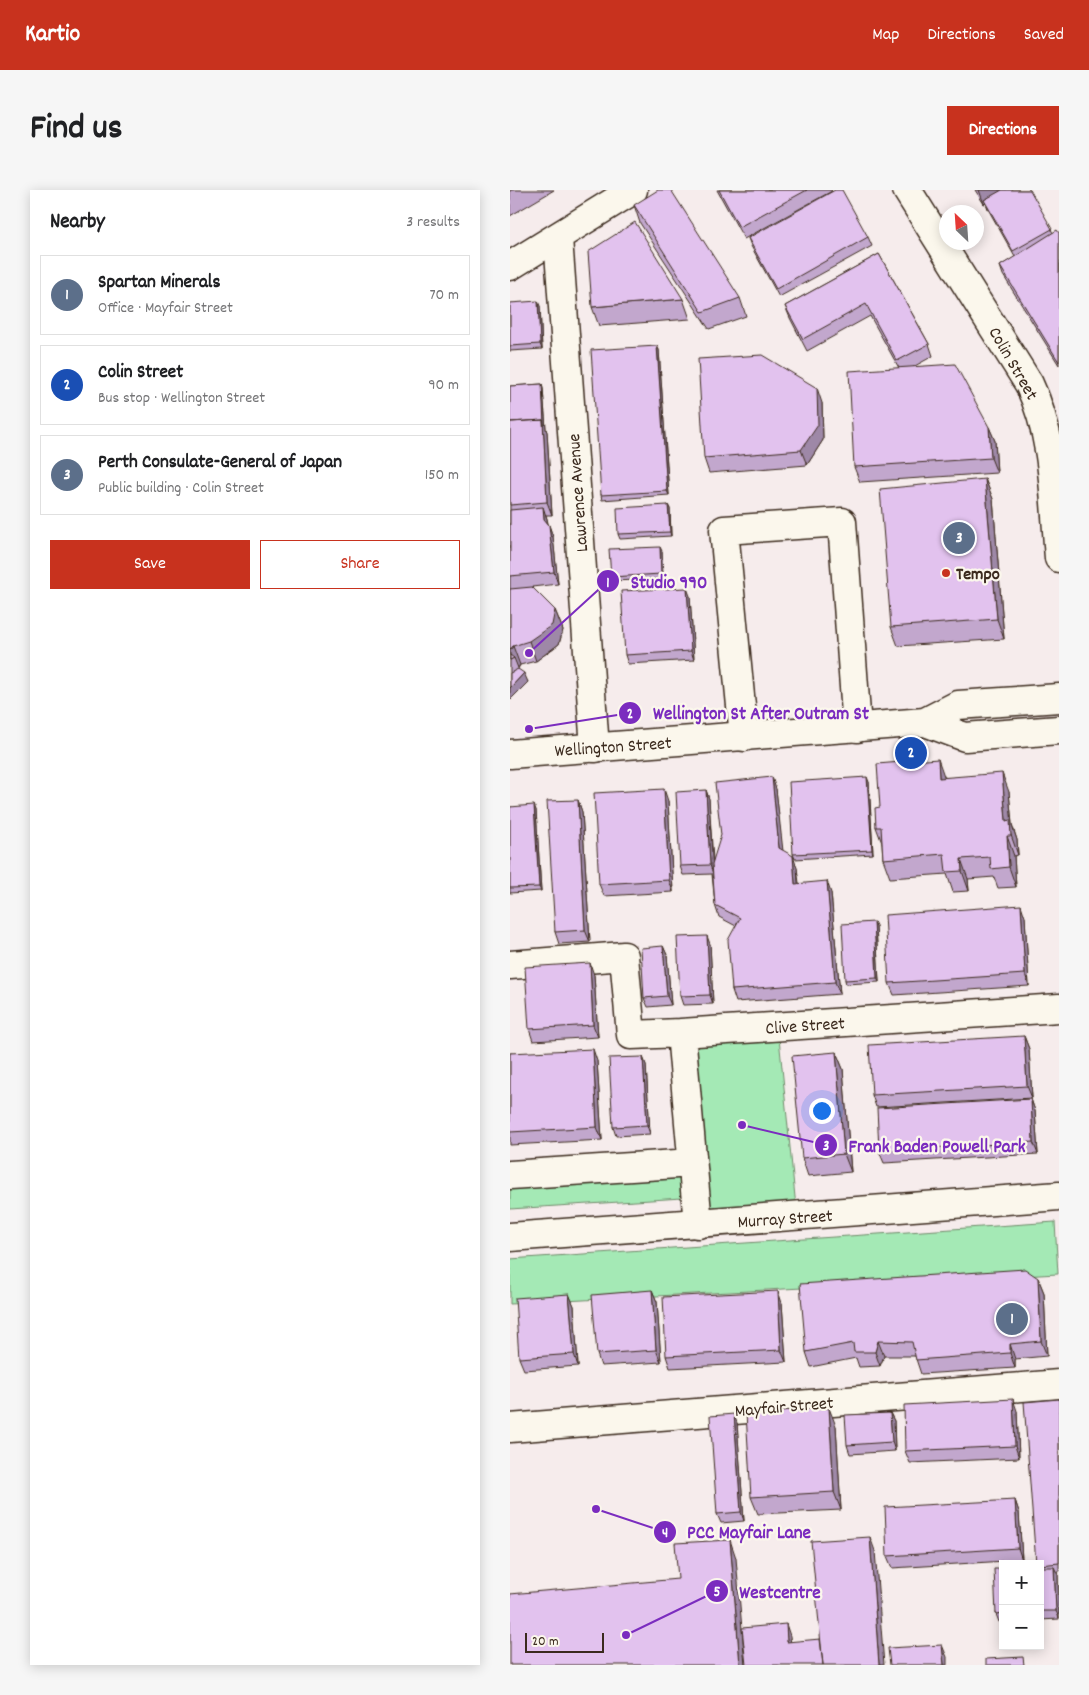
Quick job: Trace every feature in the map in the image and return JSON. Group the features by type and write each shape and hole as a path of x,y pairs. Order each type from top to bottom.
{"street":[{"path":"510,266 633,190"},
{"name":"Colin Street","path":"908,190 1029,384 1043,417 1055,447 1059,558"},
{"name":"Lawrence Avenue","path":"558,238 595,748"},
{"path":"744,737 724,530 842,522 857,728"},
{"name":"Wellington Street","path":"510,754 925,722 958,705 1059,698"},
{"name":"Wellington Street","path":"925,722 965,737 1059,730"},
{"name":"Clive Street","path":"510,965 624,956 631,1035 1059,1008"},
{"path":"681,1033 698,1224"},
{"path":"510,1176 692,1163"},
{"name":"Murray Street","path":"510,1237 1059,1196"},
{"name":"Mayfair Street","path":"510,1428 1059,1384"}],"green space":[{"path":"779,1038 796,1207 704,1213 690,1043"},
{"path":"680,1172 682,1198 510,1209 510,1182"},
{"path":"1055,1222 1058,1274 510,1304 510,1259"}],"building":[{"path":"658,190 671,190 740,298 702,312 634,205"},
{"path":"719,190 807,190 739,227"},
{"path":"835,190 842,190 868,237 776,289 748,238"},
{"path":"1002,190 1030,190 1052,229 1013,251 984,200"},
{"path":"635,222 683,299 592,307 588,252"},
{"path":"1057,230 1059,233 1059,362 1000,266"},
{"path":"879,254 929,344 897,361 866,304 803,339 785,306"},
{"path":"538,301 540,344 510,346 510,303"},
{"path":"657,346 667,491 601,495 591,350"},
{"path":"762,355 817,388 818,425 801,450 704,458 698,359"},
{"path":"955,364 989,427 991,458 854,467 849,371"},
{"path":"542,384 544,425 543,420 510,422 510,386"},
{"path":"543,420 547,502 510,505 510,422"},
{"name":"Tempo","path":"985,479 997,619 891,627 880,489"},
{"path":"668,505 670,532 618,534 617,508"},
{"path":"543,507 544,519 549,525 554,572 510,576 510,510"},
{"path":"660,547 661,574 611,577 609,549"},
{"path":"532,587 555,610 552,625 529,641 513,646 510,650 510,589"},
{"path":"687,588 691,651 625,655 621,591"},
{"path":"518,669 524,673 510,688 510,673"},
{"path":"938,759 939,778 1002,773 1006,821 1010,820 1011,836 1007,836 1009,867 991,869 990,857 961,859 962,871 946,872 944,854 883,859 881,827 876,827 875,808 880,807 877,764"},
{"path":"772,777 779,848 793,856 795,884 827,881 835,982 732,990 728,940 740,918 715,905 712,864 721,835 715,783"},
{"path":"867,777 872,850 793,854 789,782"},
{"path":"664,789 669,880 599,884 594,793"},
{"path":"706,790 710,865 680,866 676,792"},
{"path":"578,800 585,930 555,932 547,801"},
{"path":"534,805 539,887 510,888 510,807"},
{"path":"1021,905 1025,974 889,983 885,915"},
{"path":"874,922 877,978 845,980 842,924"},
{"path":"707,936 710,995 680,996 677,937"},
{"path":"663,946 667,996 644,998 641,948"},
{"path":"590,963 593,1025 529,1029 525,967"},
{"path":"1024,1036 1027,1086 872,1095 869,1045"},
{"path":"593,1049 597,1127 510,1132 510,1053"},
{"path":"836,1052 844,1154 802,1158 792,1056"},
{"path":"643,1057 647,1125 613,1127 609,1058"},
{"path":"1031,1099 1033,1142 879,1151 877,1108"},
{"path":"1025,1269 1038,1278 1041,1341 1010,1344 1010,1353 916,1360 912,1342 878,1341 875,1352 854,1352 853,1343 806,1352 800,1284"},
{"path":"652,1290 656,1350 597,1354 592,1295"},
{"path":"778,1291 781,1350 666,1356 663,1297"},
{"path":"569,1294 574,1354 519,1358 515,1298"},
{"path":"1013,1399 1015,1446 905,1451 904,1405"},
{"path":"1059,1399 1059,1563 1044,1565 1044,1560 1036,1560 1024,1402"},
{"path":"829,1408 834,1492 751,1497 746,1413"},
{"path":"890,1413 892,1442 847,1445 845,1415"},
{"path":"734,1414 741,1512 717,1514 710,1416"},
{"path":"1015,1500 1018,1548 887,1556 885,1507"},
{"path":"870,1537 879,1665 823,1665 811,1541"},
{"path":"730,1540 740,1665 510,1665 510,1594 678,1579 675,1543"},
{"path":"1044,1567 1054,1567 1056,1611 1044,1611"},
{"path":"994,1569 999,1569 999,1614 996,1614"},
{"path":"786,1624 787,1642 820,1639 823,1665 746,1665 742,1628"},
{"path":"942,1645 944,1665 890,1665 888,1648"},
{"path":"1023,1657 1024,1665 986,1665 986,1659"}],"place":[{"name":"Perth Consulate-General of Japan","path":"959,538"},
{"name":"Tempo","path":"946,573"},
{"name":"Studio 990","path":"529,653"},
{"name":"Wellington St After Outram St","path":"529,729"},
{"name":"Colin Street","path":"911,753"},
{"name":"Frank Baden Powell Park","path":"742,1125"},
{"name":"Spartan Minerals","path":"1012,1319"},
{"name":"PCC Mayfair Lane","path":"596,1509"},
{"name":"Westcentre","path":"626,1635"}]}
